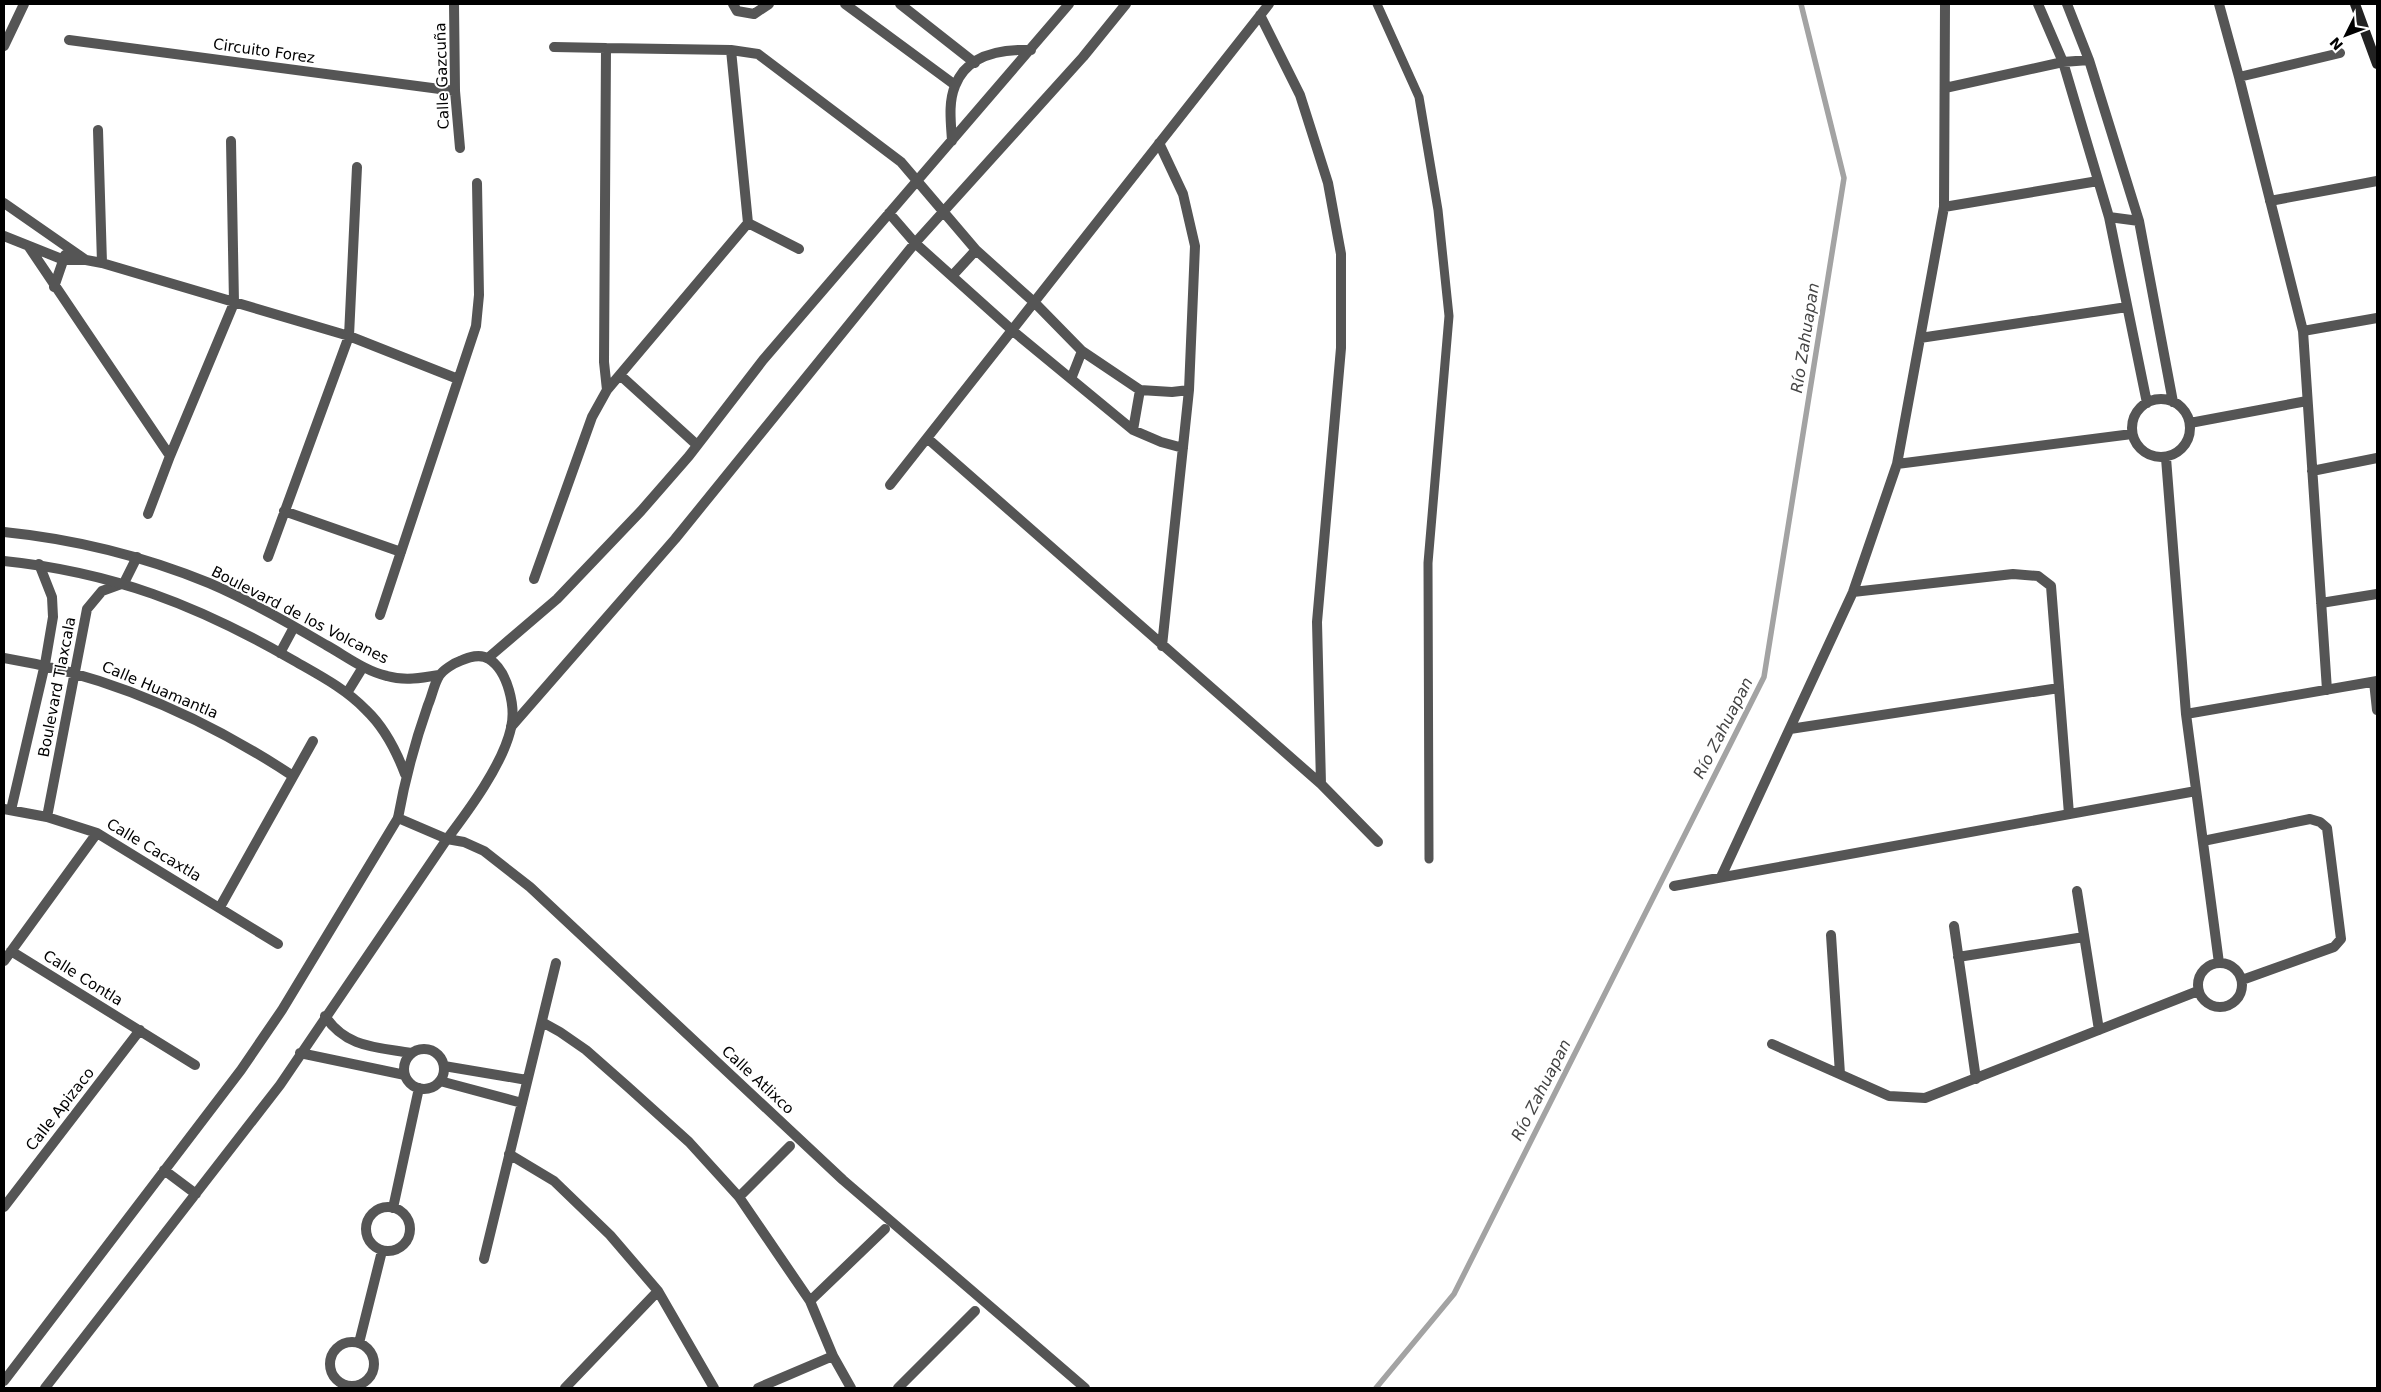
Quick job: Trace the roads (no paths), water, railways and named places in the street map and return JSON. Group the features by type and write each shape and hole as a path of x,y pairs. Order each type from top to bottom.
{"main road":[{"path":"2355,4 2377,64"}],"street":[{"path":"4,46 24,4"},
{"name":"Calle Gazcuña","path":"454,4 455,91 460,148"},
{"path":"733,4 737,11 754,14 769,4"},
{"path":"845,4 955,85"},
{"path":"900,4 975,63"},
{"path":"488,658 557,599 641,512 697,445 762,360 1069,4"},
{"path":"45,1388 280,1086 300,1053 446,839 472,806 499,757 511,727 675,539 915,243 1083,57 1126,4"},
{"path":"890,485 1269,4"},
{"path":"1721,877 1853,592 1897,464 1944,207 1945,4"},
{"path":"2038,4 2063,62 2109,217 2147,402"},
{"path":"2067,4 2089,60 2138,221 2173,402"},
{"path":"2219,4 2302,330 2327,690"},
{"path":"1260,15 1300,95 1328,183 1341,254 1341,348 1317,622 1321,784"},
{"name":"Circuito Forez","path":"70,40 455,91"},
{"path":"554,47 731,50 758,54 881,145 901,162 976,250 1035,303 1082,351 1140,390 1172,392 1189,390"},
{"path":"606,48 604,362 606,390"},
{"path":"534,579 592,417 606,390 748,223 731,50"},
{"path":"952,141 952,105 955,85 975,63 995,51 1031,50"},
{"path":"2239,77 2340,53"},
{"path":"1945,88 2063,62 2089,60"},
{"path":"98,130 102,263"},
{"path":"148,514 170,456 234,303 231,140"},
{"path":"1159,143 1183,194 1196,246 1189,390 1162,646"},
{"path":"268,557 349,336 357,167"},
{"path":"2270,201 2377,180"},
{"path":"1944,207 2098,181"},
{"path":"380,615 476,326 480,295 477,183"},
{"path":"4,203 68,245 86,260"},
{"path":"889,213 915,243 1013,331 1133,430 1161,442 1183,448"},
{"path":"2109,217 2138,221"},
{"path":"748,223 799,249"},
{"path":"4,236 64,260 86,260 102,263 349,336 458,379"},
{"path":"54,287 68,245"},
{"path":"29,247 54,287 170,456"},
{"path":"952,276 976,250"},
{"path":"1920,338 2127,307"},
{"path":"2302,330 2377,318"},
{"path":"1071,379 1082,351"},
{"path":"620,375 697,445"},
{"path":"1133,430 1140,390"},
{"path":"2155,399 2173,402 2186,414 2190,423 2187,441 2182,449 2166,458 2157,458 2140,450 2132,434 2134,416 2147,402 2155,399"},
{"path":"2190,423 2307,401"},
{"path":"1897,464 2132,434"},
{"path":"927,438 1321,784 1378,842"},
{"path":"2166,458 2186,714 2219,963"},
{"path":"2312,471 2377,458"},
{"path":"284,511 401,552"},
{"name":"Boulevard de los Volcanes","path":"4,532 49,537 138,557 210,584 294,627 362,667 396,678 414,679 439,675"},
{"path":"124,583 138,557"},
{"path":"4,561 39,564 124,583 205,613 280,653 347,693 366,709 383,729 396,750 406,774"},
{"name":"Boulevard Tlaxcala","path":"7,809 45,664 54,617 52,598 39,564"},
{"path":"1853,592 2014,574 2038,576 2050,586 2069,814"},
{"name":"Boulevard Tlaxcala","path":"46,817 76,673 80,640 87,609 102,592 124,583"},
{"path":"2321,603 2377,594"},
{"path":"280,653 294,627"},
{"path":"4,1381 241,1070 282,1010 398,818 406,774 439,675 456,662 473,656 488,658 500,669 508,688 511,704 511,727"},
{"name":"Calle Huamantla","path":"4,658 45,664 102,680 211,726 293,776"},
{"path":"347,693 362,667"},
{"path":"2186,714 2375,682 2377,710"},
{"path":"1790,729 2059,688"},
{"path":"220,907 313,741"},
{"path":"1674,886 2196,792"},
{"name":"Calle Cacaxtla","path":"7,809 46,817 97,832 278,944"},
{"name":"Calle Atlixco","path":"398,818 446,839 464,842 484,851 530,887 843,1180 1085,1388"},
{"path":"2203,840 2310,819 2320,822 2327,828 2341,939 2334,947 2242,980"},
{"path":"4,961 97,832"},
{"path":"2077,892 2100,1030"},
{"path":"1954,926 1976,1079"},
{"path":"1831,935 1840,1074"},
{"path":"1958,957 2084,936"},
{"name":"Calle Contla","path":"11,951 195,1065"},
{"path":"484,1259 556,963"},
{"path":"2219,963 2234,967 2242,980 2241,995 2230,1006 2222,1008 2207,1003 2198,990 2200,975 2211,965 2219,963"},
{"path":"1772,1044 1889,1096 1925,1098 2198,990"},
{"path":"325,1016 334,1030 342,1036 363,1045 411,1053"},
{"path":"542,1022 586,1050 628,1086 689,1142 739,1197 810,1301 833,1356 851,1388"},
{"name":"Calle Apizaco","path":"4,1207 140,1030"},
{"path":"429,1049 439,1055 444,1066 440,1081 430,1088 419,1088 408,1081 405,1075 405,1063 411,1053 416,1050 429,1049"},
{"path":"300,1053 405,1075"},
{"path":"444,1066 527,1080"},
{"path":"440,1081 522,1104"},
{"path":"393,1208 419,1088"},
{"path":"739,1197 790,1146"},
{"path":"509,1154 554,1181 610,1235 658,1291 714,1388"},
{"path":"164,1170 196,1194"},
{"path":"393,1208 400,1211 408,1222 409,1235 402,1246 389,1251 382,1251 376,1248 367,1237 366,1224 369,1217 380,1209 393,1208"},
{"path":"810,1301 885,1229"},
{"path":"359,1343 382,1251"},
{"path":"565,1388 658,1291"},
{"path":"898,1388 975,1311"},
{"path":"359,1343 371,1352 374,1367 372,1375 361,1385 345,1387 333,1376 330,1369 332,1354 344,1344 359,1343"},
{"path":"758,1388 833,1356"}],"lane":[{"path":"1377,4 1419,97 1438,210 1449,316 1428,564 1429,859"}],"waterway":[{"name":"Río Zahuapan","path":"1376,1388 1454,1294 1764,677 1844,178 1801,4"}]}
